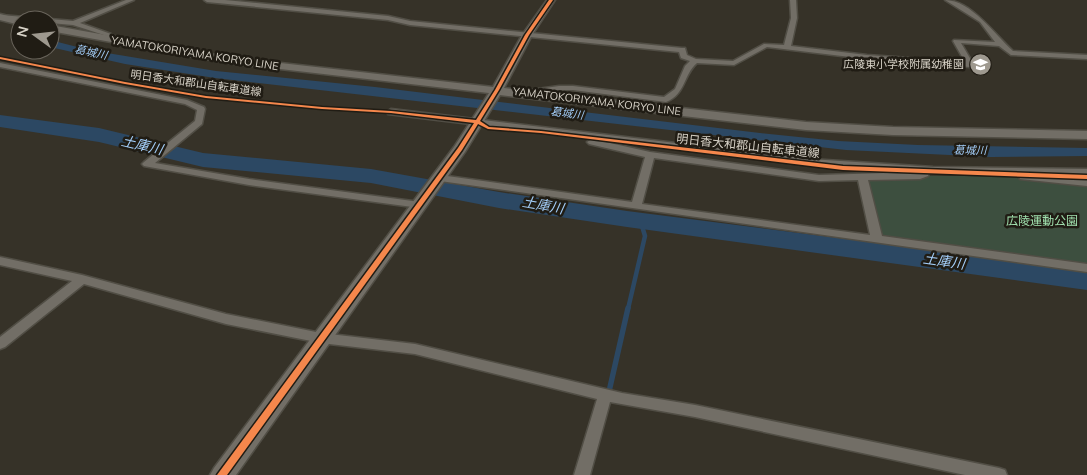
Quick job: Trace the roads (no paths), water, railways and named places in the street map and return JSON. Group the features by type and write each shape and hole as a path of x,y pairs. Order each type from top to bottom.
{"main road":[{"name":"YAMATOKORIYAMA KORYO LINE","path":"60,30 123,43 246,62 806,126 893,131 1087,135"},
{"path":"222,475 440,178 497,90"}],"street":[{"path":"74,23 131,0"},
{"path":"207,0 388,18 410,23 682,50 684,56 695,61 734,63 762,46 970,65 956,41 1001,44"},
{"path":"497,90 527,35 550,0"},
{"path":"787,47 793,30 795,7 793,0"},
{"path":"948,0 982,21 1001,44 1011,52 1087,57"},
{"path":"60,22 74,23 109,35 123,43"},
{"path":"527,93 559,88 573,88 666,100 678,90 689,66 695,61"},
{"path":"0,65 187,102 201,109 199,122 147,164 270,186 420,205"},
{"path":"391,112 810,162 933,170 1087,172"},
{"path":"556,131 560,137 650,155 819,178 920,176 933,170"},
{"path":"636,206 650,155"},
{"path":"1013,171 1018,175 1031,179 1087,183"},
{"path":"862,177 877,240"},
{"path":"440,178 1087,268"},
{"path":"0,261 82,279 226,319 321,338 415,349 622,399 694,411 999,475"},
{"path":"0,344 82,279"},
{"path":"582,475 606,395"}],"water":[{"name":"葛城川","path":"60,43 89,50 216,71 375,87 760,133 838,141 918,145 1087,148 1087,156 991,157 846,150 215,78 125,64 60,49"}],"waterway":[{"name":"土庫川","path":"0,121 99,135 203,160 371,176 499,200 627,219 1087,280"},
{"path":"627,219 642,226 645,236 628,309"},
{"path":"608,396 628,308"}],"place":[{"name":"広陵東小学校附属幼稚園","path":"980,64"}],"park label":[{"name":"広陵運動公園","path":"1042,221"}]}
